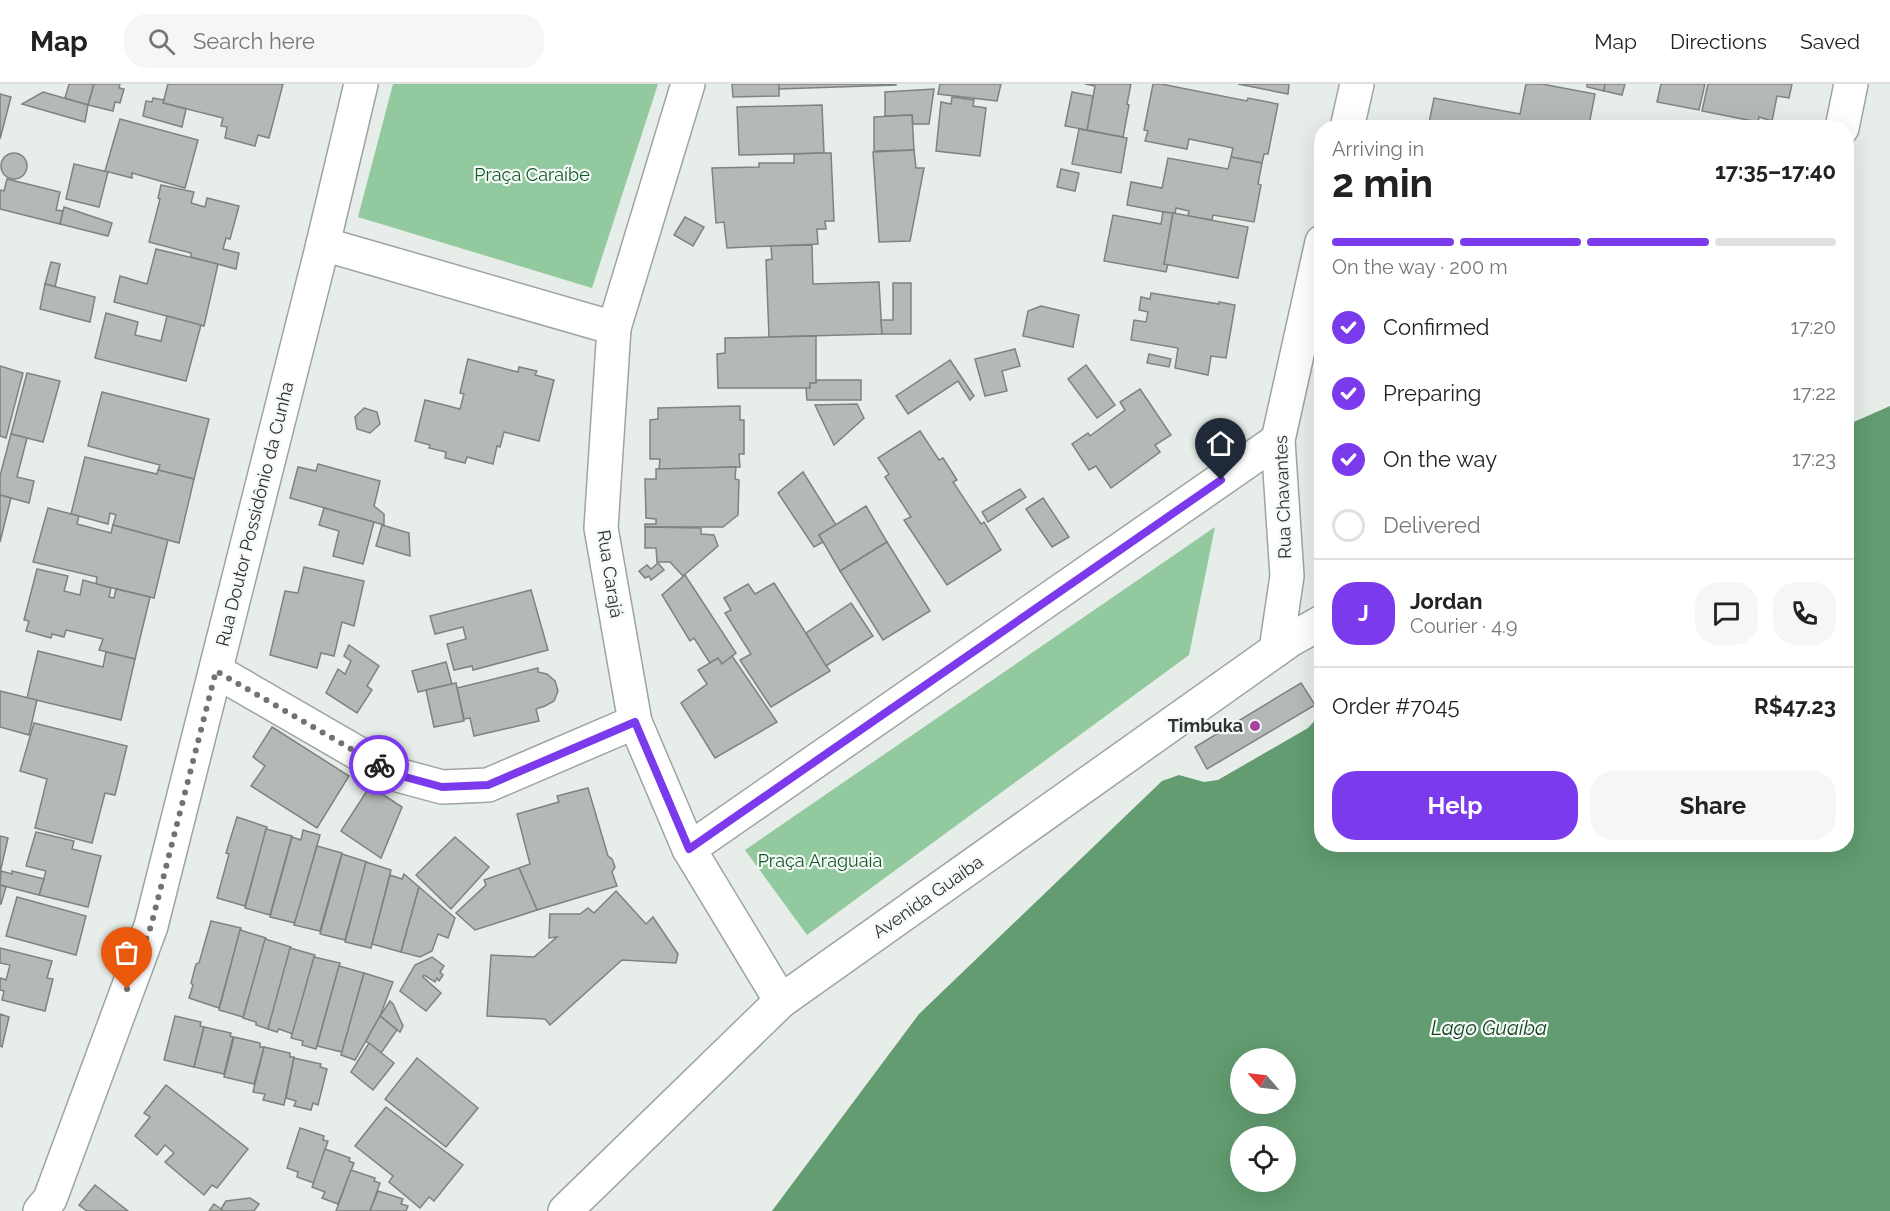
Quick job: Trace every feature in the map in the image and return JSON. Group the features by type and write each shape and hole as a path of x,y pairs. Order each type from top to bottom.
{"street":[{"name":"Rua Doutor Possidônio da Cunha","path":"40,1211 50,1199 151,926 323,244 361,84"},
{"name":"Rua Carajá","path":"688,84 614,328 601,528 635,722 689,849 781,1001"},
{"path":"1349,120 1357,84"},
{"path":"1844,120 1851,84"},
{"path":"323,244 614,328"},
{"name":"Rua Chavantes","path":"1276,650 1287,576 1278,440 1314,278"},
{"path":"689,849 1278,440"},
{"name":"Rua Chavantes","path":"1287,576 1314,623"},
{"name":"Avenida Guaíba","path":"565,1211 781,1001 1276,650 1314,626"},
{"path":"216,671 394,774 442,787 488,785 635,722"}],"green space":[{"name":"Praça Caraíbe","path":"393,84 658,84 592,288 358,217"},
{"name":"Praça Araguaia","path":"1215,527 1189,655 807,935 745,850"}],"water":[{"name":"Lago Guaíba","path":"1890,406 1890,1211 772,1211 919,1014 1162,781 1179,775 1204,782 1218,780 1308,728 1314,721 1314,852 1854,852 1854,422"}],"building":[{"path":"69,84 94,84 88,105 65,98"},
{"path":"94,84 120,84 119,88 124,89 120,103 115,102 113,111 88,105"},
{"path":"168,84 283,84 269,138 258,135 255,146 225,138 227,127 221,126 223,118 163,103"},
{"path":"732,84 779,84 779,96 733,97"},
{"path":"779,84 896,84 896,85 779,89"},
{"path":"940,84 1001,84 997,101 938,94"},
{"path":"1085,84 1131,84 1123,137 1087,130 1095,86"},
{"path":"1153,84 1247,101 1248,98 1278,104 1268,154 1264,154 1262,163 1231,157 1233,148 1189,139 1187,149 1145,141 1148,131 1144,130"},
{"path":"1238,84 1289,84 1288,94"},
{"path":"1526,84 1542,84 1595,94 1590,120 1430,120 1434,98 1520,114"},
{"path":"1587,84 1605,84 1604,91 1587,87"},
{"path":"1605,84 1625,84 1622,95 1604,91"},
{"path":"1661,84 1705,84 1699,110 1657,102"},
{"path":"1708,84 1792,84 1789,98 1777,96 1772,120 1759,117 1758,120 1748,120 1702,111"},
{"path":"934,89 929,124 913,124 912,115 885,116 885,92"},
{"path":"43,92 88,105 85,122 22,104"},
{"path":"1072,92 1093,96 1087,130 1065,126"},
{"path":"0,94 11,97 0,139"},
{"path":"952,97 974,100 973,106 986,108 980,156 936,151 941,102 951,104"},
{"path":"153,98 186,109 182,127 143,116 146,101 152,102"},
{"path":"822,105 824,153 739,155 737,107"},
{"path":"912,115 914,150 874,151 874,117"},
{"path":"120,119 198,140 185,188 132,173 132,178 105,171"},
{"path":"1079,129 1127,138 1121,173 1072,164"},
{"path":"914,150 916,168 924,168 910,241 879,242 873,152"},
{"path":"14,153 23,157 27,166 23,175 14,179 5,175 1,166 5,157"},
{"path":"831,153 834,221 825,221 826,229 817,229 818,244 727,248 724,222 716,223 712,168 759,167 759,163 794,163 794,154"},
{"path":"1231,157 1262,163 1258,184 1261,185 1254,222 1213,215 1212,220 1188,216 1189,211 1176,208 1175,214 1127,205 1131,182 1162,188 1168,158 1228,169"},
{"path":"74,164 108,172 99,207 66,199"},
{"path":"1061,169 1079,173 1075,191 1057,187"},
{"path":"7,179 60,192 56,210 63,211 60,224 0,209 0,190 4,191"},
{"path":"161,185 194,192 191,203 205,207 207,198 239,206 230,239 226,238 223,249 239,253 236,269 191,257 191,253 149,242 160,199 158,198"},
{"path":"64,207 112,223 108,236 60,224"},
{"path":"1163,212 1173,213 1164,264 1168,264 1166,272 1104,261 1113,215 1161,224"},
{"path":"1173,213 1248,227 1238,278 1164,264"},
{"path":"685,217 704,227 693,246 674,235"},
{"path":"812,245 813,284 879,282 882,334 769,337 766,260 772,259 771,246"},
{"path":"156,249 218,264 204,326 114,302 120,276 147,284"},
{"path":"51,262 60,264 55,287 45,284"},
{"path":"893,283 911,283 911,334 882,334 881,320 893,320"},
{"path":"45,284 95,297 90,322 40,309"},
{"path":"1151,293 1235,305 1226,358 1211,356 1208,375 1175,368 1178,348 1131,340 1134,320 1146,322 1148,312 1139,310 1141,297 1150,299"},
{"path":"1041,306 1079,315 1073,347 1023,336 1028,311"},
{"path":"106,313 138,322 135,335 161,341 167,316 201,325 186,381 95,358"},
{"path":"816,336 816,383 810,383 810,388 718,388 717,354 725,353 725,338"},
{"path":"1015,349 1020,366 1002,371 1007,391 985,396 975,359"},
{"path":"1149,354 1171,359 1169,367 1147,363"},
{"path":"468,359 518,372 519,367 537,371 535,375 554,380 539,441 504,432 500,447 497,446 493,464 467,457 465,463 445,458 446,452 429,448 430,445 415,441 425,400 460,409 464,394 460,393"},
{"path":"950,360 974,396 970,400 958,381 908,414 896,396"},
{"path":"1086,365 1115,405 1097,418 1068,379"},
{"path":"0,366 23,373 6,438 0,436"},
{"path":"27,373 60,381 43,442 11,434"},
{"path":"817,380 861,380 861,400 807,400 806,388 810,388 810,383 816,383"},
{"path":"1140,389 1171,435 1155,445 1160,452 1111,488 1096,466 1089,470 1072,444 1088,433 1090,436 1125,410 1120,402"},
{"path":"102,392 209,419 194,479 158,470 160,465 88,446"},
{"path":"857,404 864,418 834,445 815,405"},
{"path":"740,406 740,420 744,420 744,454 739,454 740,467 659,469 660,459 650,459 650,420 658,419 658,408"},
{"path":"364,408 377,412 380,424 370,433 357,429 355,417"},
{"path":"920,431 939,460 943,458 957,480 953,482 981,524 984,522 1001,550 947,585 904,520 911,517 885,477 889,474 878,458"},
{"path":"11,434 27,438 17,477 34,481 29,503 0,495 0,476"},
{"path":"85,457 157,474 158,470 194,479 179,543 113,525 116,515 110,513 108,524 71,514"},
{"path":"318,464 380,481 374,506 384,514 384,525 290,498 298,467 316,471"},
{"path":"736,467 735,479 739,480 738,515 723,527 645,527 645,524 656,524 656,519 646,518 645,479 656,479 656,469"},
{"path":"803,472 836,525 819,535 823,542 814,547 778,493"},
{"path":"1020,489 1026,497 988,522 982,512"},
{"path":"0,495 11,498 0,542"},
{"path":"1043,498 1069,537 1052,547 1026,509"},
{"path":"866,506 887,542 840,571 819,535"},
{"path":"48,508 79,516 77,524 111,533 113,525 168,540 154,598 96,584 97,577 33,562"},
{"path":"324,508 374,522 363,564 333,556 339,531 319,525"},
{"path":"382,525 409,533 410,556 376,546"},
{"path":"645,527 701,528 701,534 714,535 718,546 683,576 670,562 657,562 656,548 645,548"},
{"path":"887,542 930,611 883,640 840,571"},
{"path":"658,563 664,570 651,580 649,576 645,578 639,571 647,565 651,569"},
{"path":"304,567 364,581 354,626 342,622 334,656 321,653 317,668 270,655 285,591 298,593"},
{"path":"37,569 68,576 64,591 80,595 83,580 111,588 109,597 114,598 116,589 150,597 135,659 99,650 103,639 66,630 64,637 52,634 51,638 26,631 29,621 24,620"},
{"path":"685,575 736,653 722,664 718,658 710,663 694,638 690,641 662,595"},
{"path":"774,583 830,671 771,707 740,660 751,654 725,613 731,610 724,598 748,584 755,594"},
{"path":"531,590 548,650 473,670 472,666 454,670 447,644 466,639 463,627 435,634 430,616"},
{"path":"851,603 873,636 826,666 806,633"},
{"path":"349,645 379,666 367,686 372,690 357,713 326,693 338,669 345,674 351,661 344,656"},
{"path":"38,651 103,667 106,652 135,659 121,720 27,698"},
{"path":"732,656 777,722 715,758 681,703 707,684 698,670 718,658 722,664"},
{"path":"446,662 452,684 418,692 412,671"},
{"path":"538,668 538,672 547,674 555,681 558,691 554,701 536,709 539,721 474,736 470,718 464,719 457,688"},
{"path":"456,683 464,721 434,727 426,690"},
{"name":"Timbuka","path":"1301,683 1314,703 1314,706 1207,769 1195,747"},
{"path":"0,691 37,700 29,735 0,727"},
{"path":"34,723 127,746 115,795 105,793 92,843 35,828 47,779 20,771"},
{"path":"272,727 349,776 317,828 251,786 265,766 253,757"},
{"path":"370,786 402,807 381,858 341,831"},
{"path":"588,788 608,856 615,867 612,872 617,886 537,910 519,868 530,864 517,814 559,802 557,796"},
{"path":"237,817 267,827 245,906 217,898 229,854 226,853"},
{"path":"266,829 292,836 270,915 245,908"},
{"path":"303,830 320,835 295,923 270,917 292,837 301,840"},
{"path":"36,832 74,841 72,849 101,856 88,907 39,895 46,871 26,866"},
{"path":"0,836 8,838 0,873"},
{"path":"455,837 489,867 451,909 416,875"},
{"path":"317,846 342,853 320,931 294,925"},
{"path":"342,854 367,862 345,940 320,934"},
{"path":"366,862 391,870 371,948 345,942"},
{"path":"519,868 537,910 475,930 456,913 486,885 484,880"},
{"path":"1,871 12,874 12,871 44,879 39,895 0,885"},
{"path":"404,874 419,887 401,952 372,944 390,875 402,879"},
{"path":"0,885 6,887 1,904 0,904"},
{"path":"419,887 455,918 448,938 438,934 432,951 420,957 401,952"},
{"path":"616,891 646,924 653,917 678,954 676,963 622,960 550,1025 545,1019 487,1016 491,955 534,957 557,937 549,938 550,914 580,914 588,908 594,913"},
{"path":"17,897 86,916 76,955 6,936"},
{"path":"211,921 241,928 219,1008 189,998 196,964 199,963"},
{"path":"240,930 266,938 243,1017 219,1010"},
{"path":"265,939 291,947 268,1029 243,1018"},
{"path":"0,948 52,961 47,978 53,979 45,1011 2,1000 4,991 0,990 0,982 1,978 6,980 10,965 0,963"},
{"path":"290,948 315,955 293,1034 279,1029 277,1032 268,1029"},
{"path":"314,957 340,963 316,1049 302,1045 303,1041 291,1038"},
{"path":"432,957 444,966 440,972 443,975 439,981 437,978 435,982 424,975 423,977 441,993 426,1011 400,991 415,965"},
{"path":"339,966 364,973 342,1052 317,1046"},
{"path":"364,973 393,982 380,1016 355,1060 341,1055"},
{"path":"390,1001 403,1026 400,1032 380,1016"},
{"path":"0,1014 9,1017 2,1047 0,1046"},
{"path":"175,1016 201,1022 200,1026 204,1027 194,1067 164,1060"},
{"path":"380,1016 397,1030 381,1053 366,1041"},
{"path":"204,1027 231,1033 230,1036 233,1037 224,1074 194,1067"},
{"path":"234,1037 260,1043 260,1047 264,1047 254,1084 224,1077"},
{"path":"369,1043 394,1063 373,1090 351,1072"},
{"path":"264,1047 290,1053 290,1057 294,1057 284,1105 263,1100 265,1094 253,1092"},
{"path":"294,1058 321,1064 320,1067 327,1069 318,1105 313,1103 311,1110 294,1106 296,1101 286,1098"},
{"path":"417,1058 478,1108 446,1147 385,1099"},
{"path":"166,1085 248,1149 217,1188 212,1185 204,1195 165,1162 174,1153 165,1145 157,1155 135,1136 150,1117 144,1113"},
{"path":"386,1107 463,1165 434,1201 429,1197 420,1208 389,1182 393,1176 355,1146"},
{"path":"300,1128 324,1136 323,1140 328,1141 314,1183 297,1177 298,1172 287,1168"},
{"path":"325,1149 350,1158 349,1161 354,1163 338,1204 322,1198 325,1192 312,1187"},
{"path":"351,1170 375,1178 374,1181 380,1183 370,1211 336,1211"},
{"path":"95,1185 128,1211 87,1211 79,1205"},
{"path":"378,1191 403,1199 401,1204 408,1206 406,1211 370,1211"},
{"path":"250,1198 259,1204 254,1211 223,1211 221,1209 226,1201"},
{"path":"214,1204 221,1209 223,1211 209,1211"}],"way so far":[{"path":"127,989 151,926 216,671 379,765"}],"place":[{"name":"Timbuka","path":"1255,726"}],"route":[{"path":"379,765 394,774 442,787 488,785 635,722 689,849 1221,480"}]}
